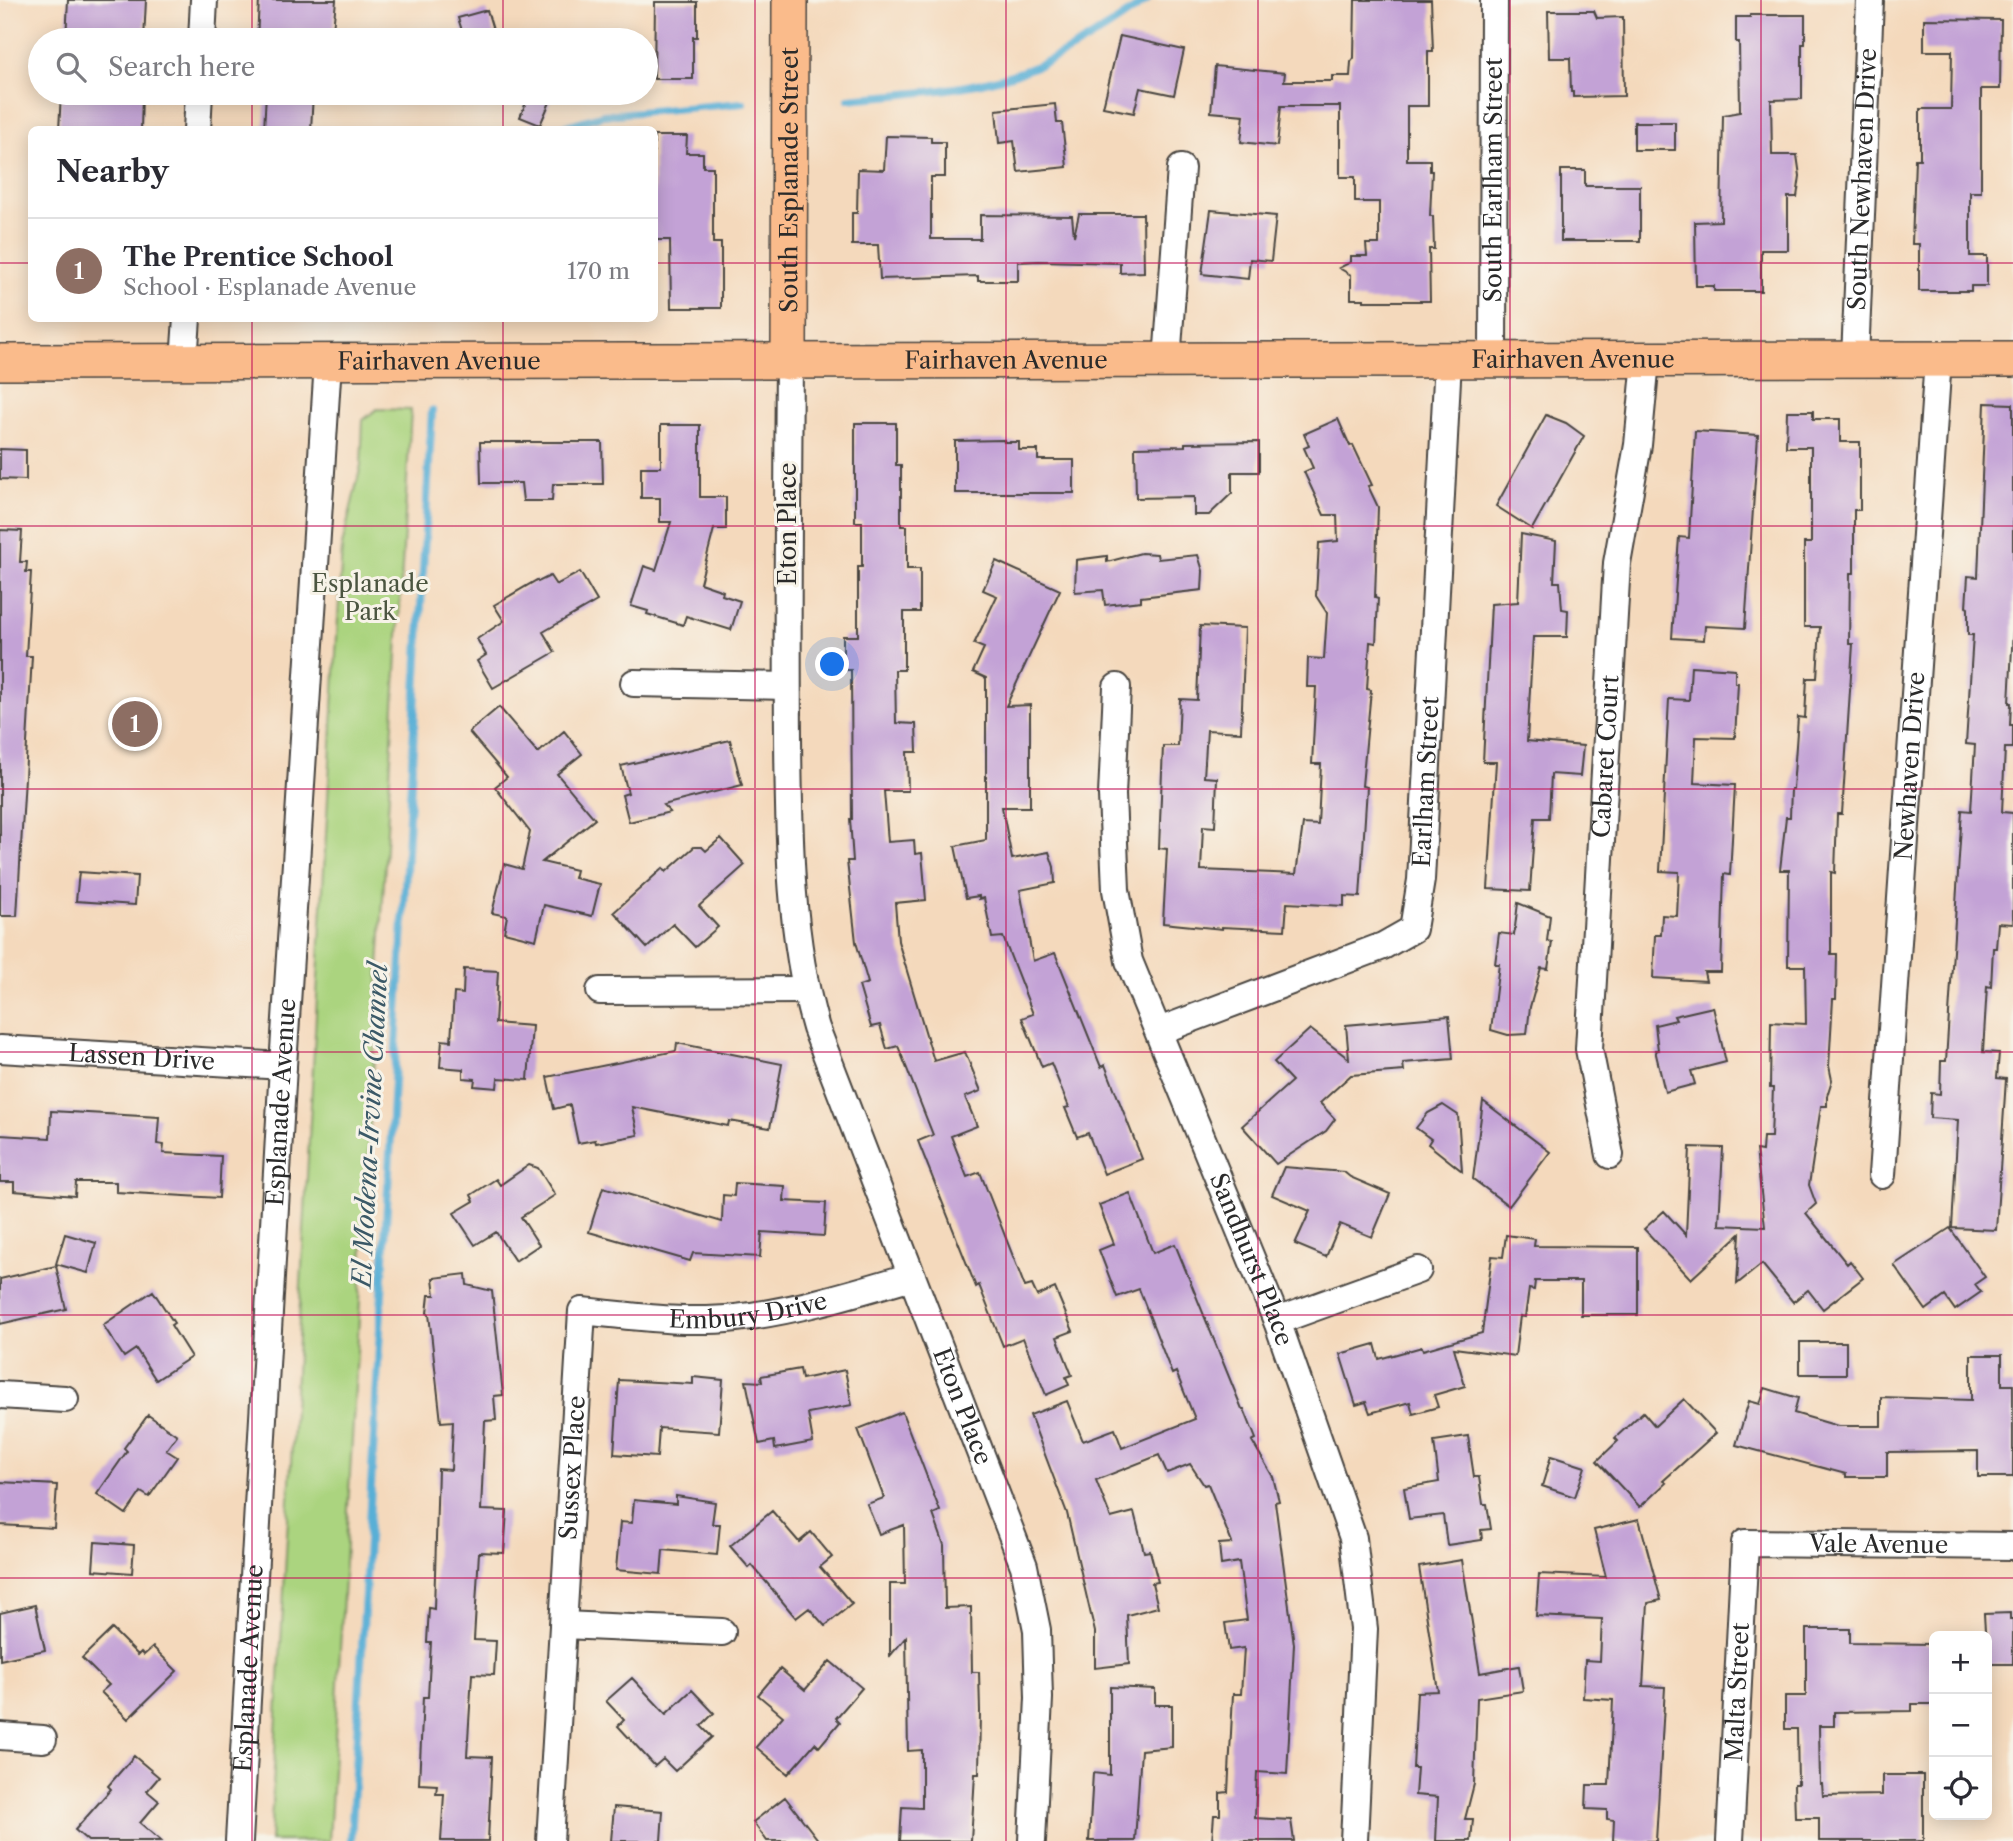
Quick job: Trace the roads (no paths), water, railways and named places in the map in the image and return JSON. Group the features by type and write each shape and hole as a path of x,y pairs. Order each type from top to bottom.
{"main road":[{"name":"South Esplanade Street","path":"789,362 790,0"},
{"name":"Fairhaven Avenue","path":"0,362 2013,359"}],"street":[{"path":"203,28 204,0"},
{"name":"South Earlham Street","path":"1493,360 1494,0"},
{"name":"South Newhaven Drive","path":"1855,359 1870,0"},
{"path":"197,126 198,105"},
{"path":"1167,361 1181,168"},
{"path":"184,362 187,322"},
{"name":"Newhaven Drive","path":"1882,1175 1938,359"},
{"name":"Earlham Street","path":"1159,1031 1383,946 1413,929 1421,866 1448,360"},
{"name":"Cabaret Court","path":"1610,1155 1589,1049 1617,563 1638,445 1646,360"},
{"name":"Esplanade Avenue","path":"239,1841 283,1066 328,362"},
{"name":"Eton Place","path":"789,362 789,817 797,937 804,990 816,1028 1024,1566 1037,1630 1039,1698 1032,1841"},
{"path":"634,683 787,686"},
{"name":"Sandhurst Place","path":"1117,687 1112,795 1115,890 1129,961 1277,1321 1353,1538 1364,1629 1354,1841"},
{"path":"600,991 804,990"},
{"name":"Lassen Drive","path":"0,1049 283,1066"},
{"path":"1277,1321 1418,1269"},
{"name":"Embury Drive","path":"582,1311 661,1318 735,1318 826,1302 912,1276"},
{"name":"Sussex Place","path":"550,1841 582,1311"},
{"path":"0,1395 65,1399"},
{"name":"Vale Avenue","path":"1745,1543 2013,1546"},
{"name":"Malta Street","path":"1730,1841 1745,1543"},
{"path":"563,1625 722,1632"},
{"path":"0,1737 43,1739"}],"waterway":[{"name":"El Modena-Irvine Channel","path":"849,99 977,84 1027,70 1088,40 1147,0"},
{"name":"El Modena-Irvine Channel","path":"566,126 603,115 743,103"},
{"name":"El Modena-Irvine Channel","path":"351,1841 432,411"}],"place":[{"name":"The Prentice School","path":"135,724"}],"park label":[{"name":"Esplanade Park","path":"370,598"}]}
